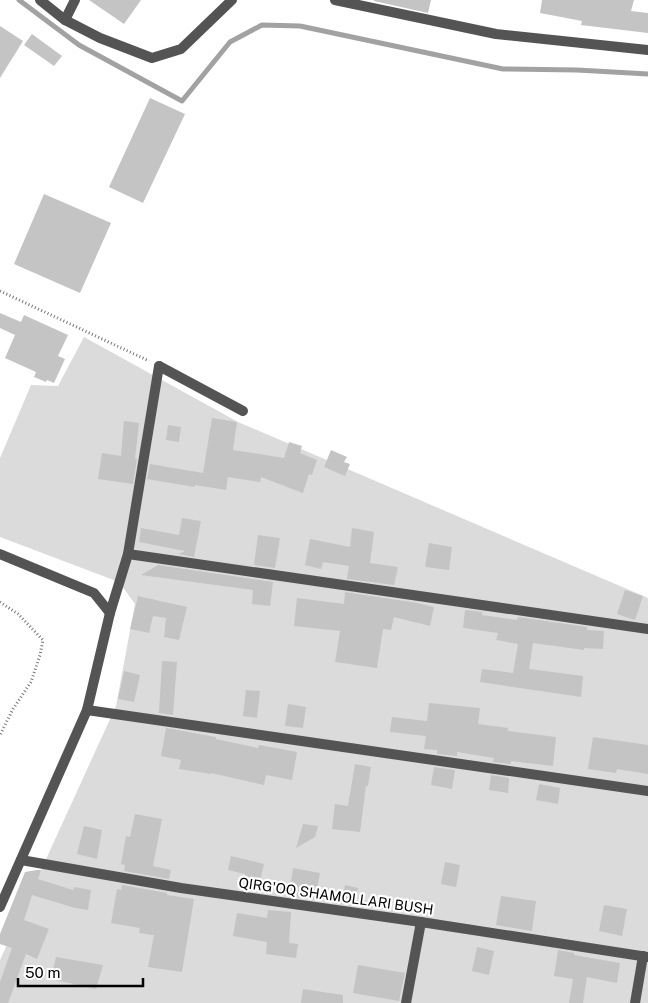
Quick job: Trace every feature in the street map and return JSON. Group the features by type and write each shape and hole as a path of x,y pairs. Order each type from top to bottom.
{"street":[{"path":"40,0 65,20 100,38 152,58 181,49 232,0"},
{"path":"65,20 75,0"},
{"path":"335,0 496,34 648,50"},
{"path":"0,907 87,710 110,613 128,554 159,366 243,411"},
{"path":"0,554 94,593 110,613"},
{"path":"128,554 648,629"},
{"path":"87,710 648,791"},
{"name":"QIRG'OQ SHAMOLLARI BUSH","path":"21,860 181,888 646,956"},
{"path":"406,1003 421,922"},
{"path":"635,1003 646,956"}],"path":[{"path":"0,291 159,366"},
{"path":"0,602 18,614 43,640 31,682 0,735"}],"shaded area":[{"path":"84,337 238,422 648,598 648,1003 0,1003 0,960 116,706 135,604 119,582 0,537 0,458 31,385 58,386"}],"building":[{"path":"89,0 141,0 124,24"},
{"path":"374,0 431,0 428,13"},
{"path":"542,0 634,0 631,11 648,13 648,33 581,25 582,21 540,13"},
{"path":"0,26 23,41 0,78"},
{"path":"32,34 62,56 54,66 24,45"},
{"path":"150,98 185,114 143,203 109,187"},
{"path":"44,194 111,223 80,293 14,264"},
{"path":"0,313 21,322 24,315 68,335 58,356 65,359 54,383 34,377 36,372 5,358 15,335 0,328"},
{"path":"212,418 237,422 233,450 284,458 289,442 302,446 300,453 317,460 312,475 309,474 303,493 261,477 260,482 228,477 226,490 147,479 150,464 203,473"},
{"path":"124,421 139,423 135,459 137,459 133,484 98,479 102,453 121,456"},
{"path":"168,425 181,427 179,442 166,440"},
{"path":"331,450 347,457 344,462 350,464 345,476 324,467"},
{"path":"182,518 201,521 194,557 178,554 185,551 139,542 141,528 179,535"},
{"path":"352,528 374,532 370,563 398,567 394,585 347,579 349,566 323,562 321,569 305,565 310,539 350,547"},
{"path":"258,535 280,538 275,568 254,565"},
{"path":"429,543 452,547 449,570 425,567"},
{"path":"158,565 273,582 270,606 252,604 253,590 141,575"},
{"path":"625,590 643,596 635,620 617,614"},
{"path":"345,592 434,607 430,626 394,617 391,630 383,629 377,668 335,662 340,631 294,626 297,598 344,604"},
{"path":"138,596 187,607 179,640 164,637 166,618 153,616 149,633 130,629"},
{"path":"465,610 482,612 482,615 517,620 518,617 587,627 587,630 604,631 603,649 584,648 584,650 533,643 529,669 583,676 581,697 480,682 482,669 513,673 518,644 496,640 498,633 463,628"},
{"path":"162,661 177,662 173,715 159,713"},
{"path":"124,671 140,675 134,702 118,699"},
{"path":"246,690 260,691 257,718 243,716"},
{"path":"429,703 480,708 478,724 508,728 508,731 556,737 553,766 511,761 511,764 493,762 494,758 457,752 457,756 437,754 437,750 424,749 426,736 390,732 392,717 427,721"},
{"path":"288,704 306,707 303,728 285,726"},
{"path":"166,728 216,737 216,739 258,748 259,745 297,752 292,780 266,775 264,785 211,773 179,769 181,760 161,756"},
{"path":"593,737 648,745 648,774 617,769 616,773 588,769"},
{"path":"355,764 371,767 368,786 366,786 360,832 332,829 335,804 348,806"},
{"path":"434,767 455,770 452,789 431,785"},
{"path":"491,775 509,778 508,793 489,790"},
{"path":"539,784 560,788 558,804 536,800"},
{"path":"135,814 162,819 153,866 171,870 169,879 124,871 125,865 121,864 126,836 130,837"},
{"path":"303,824 318,826 315,837 296,848"},
{"path":"84,826 102,830 97,859 77,854"},
{"path":"231,856 264,864 259,885 243,881 245,874 228,870"},
{"path":"445,862 460,865 456,887 441,884"},
{"path":"293,868 320,873 315,900 289,896"},
{"path":"41,870 38,879 73,890 74,887 91,890 88,910 32,895 24,920 49,929 37,959 26,954 8,1003 0,1003 0,982 12,948 0,944 0,934 25,872"},
{"path":"122,885 194,899 182,972 148,967 154,935 139,933 140,928 111,923 117,889 121,890"},
{"path":"345,885 358,888 354,906 341,904"},
{"path":"501,896 536,901 532,931 496,925"},
{"path":"604,905 627,909 622,936 599,931"},
{"path":"268,910 291,912 289,943 298,944 296,958 266,954 267,942 233,936 237,913 267,918"},
{"path":"477,947 494,951 489,975 472,971"},
{"path":"558,950 574,953 574,955 620,963 617,983 587,977 583,1003 569,1003 573,979 554,976"},
{"path":"56,957 103,965 96,989 51,979"},
{"path":"358,965 405,973 399,1001 353,993"},
{"path":"303,989 343,995 343,1003 301,1003"}],"waterway":[{"path":"19,0 79,45 182,101 230,42 262,25 300,26 503,69 577,70 648,74"}]}
